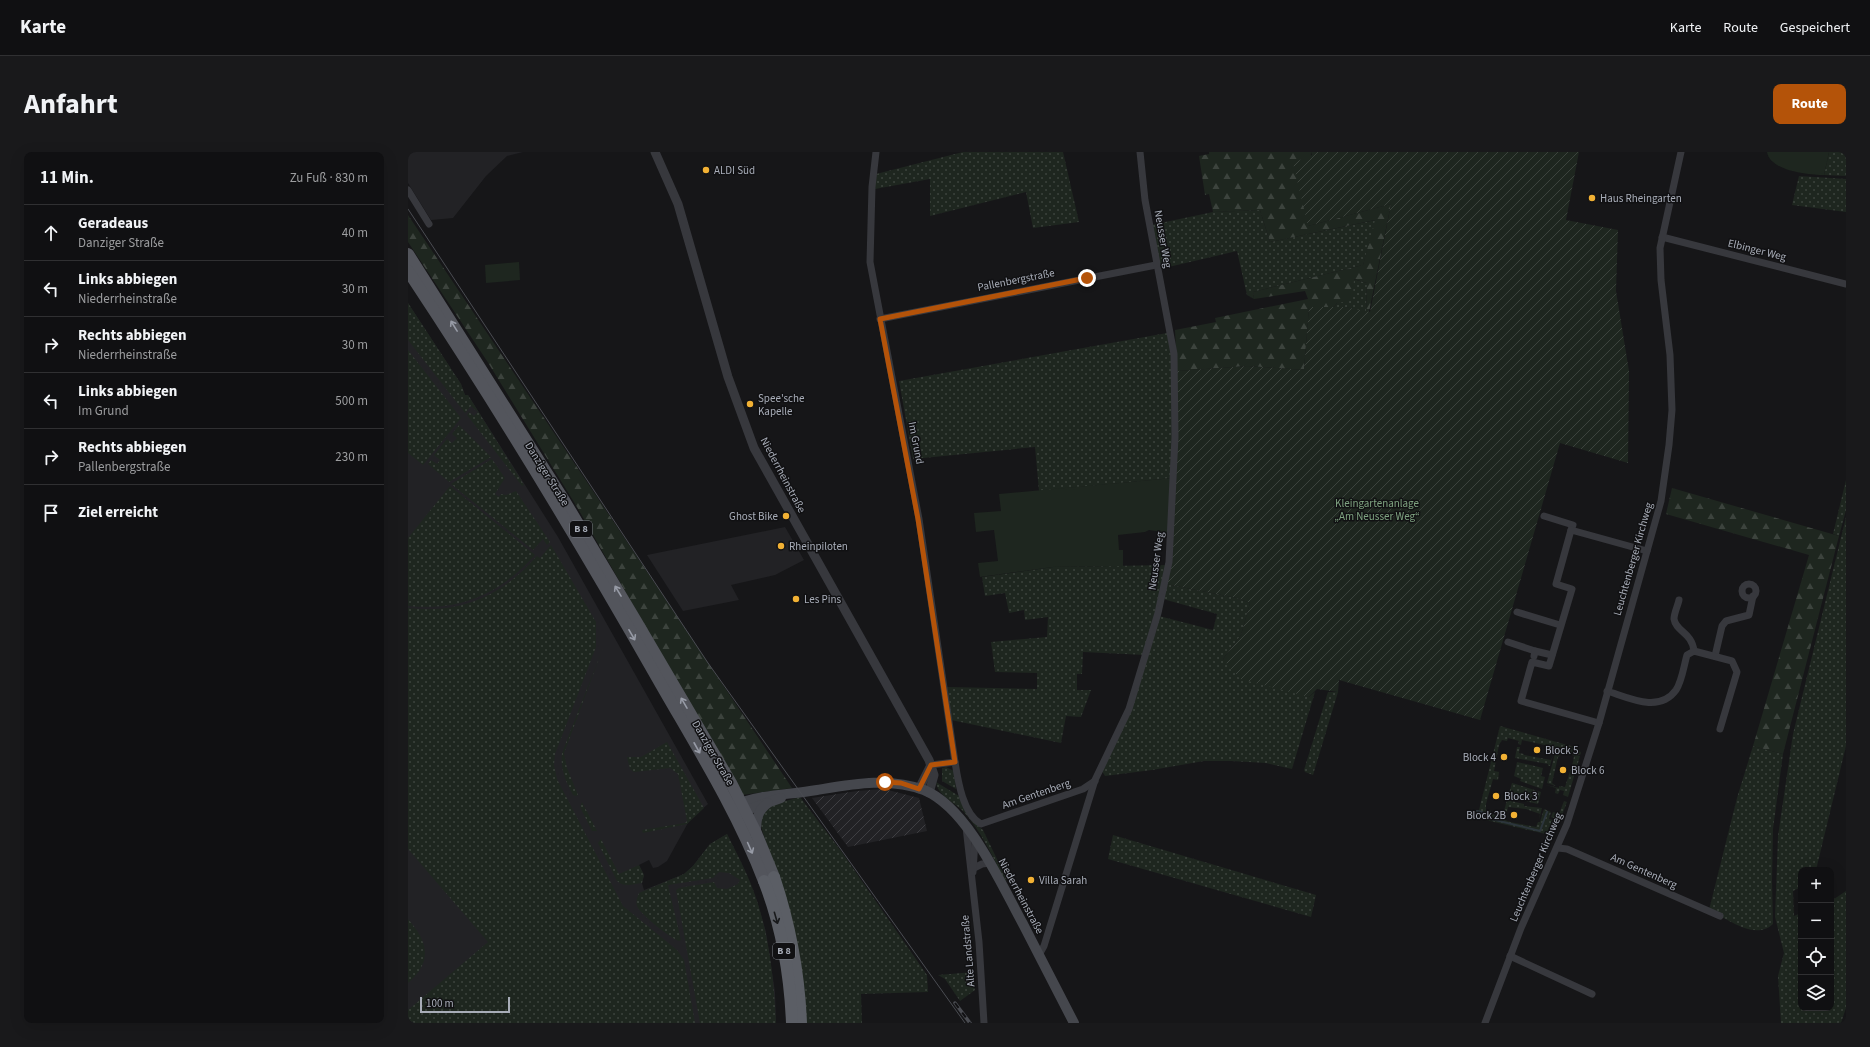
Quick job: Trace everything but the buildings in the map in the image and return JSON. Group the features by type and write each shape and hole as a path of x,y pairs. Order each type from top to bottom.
{"highway":[{"name":"Danziger Straße","path":"769,879 771,900 784,948 790,988 792,1023"},
{"name":"Danziger Straße","path":"769,879 787,922 800,988 801,1023"}],"main road":[{"name":"Danziger Straße","path":"408,254 565,502 737,809 769,879"},
{"name":"Danziger Straße","path":"408,271 492,401 737,809 756,833 769,879"},
{"path":"737,809 762,796 793,794 846,785 885,782 901,783 919,789"},
{"name":"Niederrheinstraße","path":"919,789 929,793 949,808 966,826 991,863 1074,1023"},
{"path":"737,809 768,802 793,794"},
{"path":"756,833 756,819 760,810 768,802"}],"street":[{"name":"Niederrheinstraße","path":"655,152 672,188 680,210 728,377 754,448 907,719 931,765 934,775 929,793"},
{"name":"Im Grund","path":"876,152 872,194 870,262 918,519 955,762"},
{"name":"Neusser Weg","path":"1039,955 1044,946 1095,780 1129,709 1158,613 1169,562 1175,437 1174,354 1156,265 1145,200 1140,152"},
{"name":"Leuchtenberger Kirchweg","path":"1485,1023 1521,928 1558,848 1573,807 1661,501 1669,445 1672,410 1670,355 1661,280 1660,258 1662,237 1681,152"},
{"path":"408,190 429,224"},
{"name":"Elbinger Weg","path":"1662,237 1846,284"},
{"name":"Pallenbergstraße","path":"880,319 1156,265"},
{"path":"1532,662 1549,666 1572,589 1556,584 1573,525 1544,516"},
{"path":"1571,530 1646,551"},
{"path":"1715,656 1722,626 1726,621 1749,615 1753,596"},
{"path":"1680,600 1674,619 1677,626 1693,642 1694,651"},
{"path":"1517,612 1560,625"},
{"path":"1508,642 1552,655"},
{"path":"1535,651 1521,701 1598,723"},
{"path":"1607,691 1646,703 1658,702 1672,694 1676,689 1687,655 1694,651 1732,661 1737,672 1720,729"},
{"path":"919,789 931,765 955,762"},
{"name":"Am Gentenberg","path":"955,762 960,794 974,819 979,824 983,824 1083,790 1095,780"},
{"name":"Alte Landstraße","path":"966,826 979,942 984,1023"},
{"name":"Alte Landstraße","path":"971,878 974,868 975,840"},
{"name":"Am Gentenberg","path":"1558,848 1567,849 1720,916"},
{"path":"974,868 982,864 991,863"},
{"path":"1510,956 1592,994"}],"shaded area":[{"path":"408,152 523,152 507,156 486,176 453,218 431,220 408,183"},
{"path":"408,303 461,384 465,395 468,395 558,537 708,804 689,821 667,861 658,867 653,868 649,860 639,865 644,875 642,883 644,890 684,874 693,866 710,844 727,834 744,869 757,901 766,932 775,992 776,1023 408,1023"},
{"path":"785,527 804,560 775,575 731,585 739,600 683,611 647,555"},
{"path":"884,789 919,798 927,831 848,847 812,798 857,791"}],"green space":[{"path":"963,152 1063,152 1079,222 1033,228 1026,192 930,216 930,179 875,189 876,174"},
{"path":"1209,152 1311,152 1308,226 1391,204 1369,312 1366,312 1367,283 1354,279 1353,295 1350,301 1337,303 1334,307 1309,307 1304,370 1248,366 1177,371 1175,330 1216,322 1215,318 1308,299 1305,291 1254,299 1253,292 1363,265 1375,220 1270,242 1260,210 1213,212 1209,194 1205,195 1199,156 1209,154"},
{"name":"Kleingartenanlage „Am Neusser Weg“","path":"1311,152 1579,152 1566,220 1618,230 1616,291 1629,371 1628,463 1560,443 1480,720 1339,680 1338,692 1317,689 1309,697 1240,679 1223,659 1241,635 1250,603 1237,598 1166,584 1177,371 1248,366 1304,370 1309,307 1345,307 1370,312 1391,204 1308,226 1293,163 1312,155"},
{"path":"1767,152 1829,152 1824,175 1800,173 1782,168 1775,164"},
{"path":"1829,152 1846,152 1846,176 1824,175"},
{"path":"1799,176 1846,179 1846,212 1792,205"},
{"path":"1260,210 1270,242 1376,220 1363,265 1253,292 1254,299 1247,295 1237,251 1160,269 1151,225 1213,212"},
{"path":"408,215 792,788 742,795 577,507 487,361 408,242"},
{"path":"519,262 520,280 486,283 485,265"},
{"path":"1353,279 1367,283 1366,312 1345,307 1334,307 1337,303 1353,295"},
{"path":"408,303 461,384 465,395 468,395 524,485 522,486 467,415 469,412 474,416 478,412 471,406 465,413 408,340"},
{"path":"1167,333 1171,351 1173,478 1039,491 1035,447 913,459 899,381"},
{"path":"408,350 461,418 423,465 408,453"},
{"path":"459,425 491,457 449,482 428,464 431,460 437,464 440,460 434,455 447,439 452,443 457,438 452,434"},
{"path":"492,459 505,478 495,494 499,497 501,494 506,495 516,491 550,542 547,545 543,539 533,550 451,484"},
{"path":"1173,478 1169,533 1149,530 1145,532 1118,535 1119,550 1123,550 1123,566 1053,567 980,577 978,563 998,561 994,530 976,532 974,513 1001,511 999,494"},
{"path":"1846,480 1846,510 1839,536 1833,534"},
{"path":"450,486 535,555 522,569 508,580 493,590 478,597 445,606 408,606 408,538"},
{"path":"1672,488 1839,536 1783,754 1753,746 1809,555 1666,514"},
{"path":"1846,517 1846,746 1817,867 1798,867 1798,888 1793,891 1794,916 1798,914 1798,1011 1834,1011 1834,899 1846,891 1846,1008 1841,1023 1781,1023 1778,976 1784,953 1775,917 1778,836 1793,734"},
{"path":"551,545 596,622 596,647 555,754 554,765 557,779 623,906 677,950 684,960 695,1023 408,1023 408,1010 488,942 408,849 408,608 446,608 463,605 495,592 524,570 537,556 540,558"},
{"path":"1167,565 1145,655 1083,652 1082,674 1077,674 1077,690 1091,690 1081,717 1066,716 1061,743 951,720 947,687 1037,689 1037,673 995,672 991,642 1047,637 1048,617 1025,620 1024,610 1009,613 1005,593 985,596 982,577 1053,567"},
{"path":"1166,584 1237,598 1250,603 1241,635 1223,659 1309,697 1315,692 1292,769 1266,763 1204,761 1105,776 1102,771 1132,709 1159,616 1213,630 1217,614 1163,599"},
{"path":"603,648 564,753 567,768 578,795 576,796 573,795 564,775 562,753"},
{"path":"1328,692 1338,692 1313,775 1305,772 1304,770"},
{"path":"1500,726 1578,748 1581,753 1580,755 1555,748 1554,753 1554,747 1522,740 1521,745 1518,744 1519,741 1508,738 1507,741 1502,740 1499,745 1494,771 1499,772 1498,780 1493,779 1486,804 1486,810 1491,811 1491,814 1502,817 1503,814 1506,814 1505,820 1510,822 1536,827 1538,822 1540,822 1544,809 1551,812 1549,819 1555,821 1556,819 1551,817 1553,812 1559,814 1564,801 1567,802 1554,836 1477,818"},
{"path":"667,742 704,808 687,824 643,833 642,830 685,823 687,821 678,774 670,768 634,772 630,769 627,757 641,757"},
{"path":"1753,746 1783,754 1773,829 1773,924 1766,929 1758,930 1741,927 1709,910 1737,798"},
{"path":"1517,747 1520,747 1519,753 1524,755 1551,760 1553,755 1550,766 1548,766 1548,764 1515,758"},
{"path":"1556,750 1566,752 1561,752 1558,757 1552,783 1556,786 1547,783"},
{"path":"1569,753 1580,756 1568,797 1563,795 1564,791 1560,790 1558,794 1555,793 1556,788 1546,785 1559,788 1559,786 1565,787 1574,756"},
{"path":"1517,762 1543,768 1541,776 1545,777 1542,789 1520,781 1521,779 1514,776"},
{"path":"946,767 954,771 956,789 942,781 942,768"},
{"path":"936,782 959,796 971,820 983,830 1007,880 1005,881 986,844 975,827 963,811 939,791"},
{"path":"1512,783 1541,792 1538,804 1508,797"},
{"path":"800,797 841,851 927,975 928,992 861,994 862,1023 805,1023 778,877 765,839 760,816 771,805"},
{"path":"1507,800 1524,804 1524,806 1542,808 1539,820 1540,814 1526,809 1508,807 1507,812 1504,811"},
{"path":"582,802 597,831 592,831 580,807"},
{"path":"727,834 751,884 765,931 771,962 776,1023 700,1023 676,890 679,888 714,882 717,888 727,889 738,884 740,880 729,873 719,872 713,878 668,885 681,940 679,941 664,932 638,908 637,899 639,893 684,874 693,866 710,844"},
{"path":"1113,835 1316,895 1311,917 1108,859"},
{"path":"601,839 619,874 639,865 644,875 642,883 626,885 617,881 598,843"},
{"path":"408,919 420,936 425,951 421,967 408,983"},
{"path":"974,972 975,990 960,1001 945,979 938,975"}],"waterway":[{"path":"1477,811 1482,812 1487,818 1540,831 1547,812"}],"tram line":[{"path":"408,209 708,663 965,1023"}],"railway":[{"path":"955,1003 970,1023"}],"place":[{"name":"ALDI Süd","path":"706,170"},
{"name":"Haus Rheingarten","path":"1592,198"},
{"name":"Spee'sche Kapelle","path":"750,404"},
{"name":"Ghost Bike","path":"786,516"},
{"name":"Rheinpiloten","path":"781,546"},
{"name":"Les Pins","path":"796,599"},
{"name":"Block 5","path":"1537,750"},
{"name":"Block 4","path":"1504,757"},
{"name":"Block 6","path":"1563,770"},
{"name":"Block 3","path":"1496,796"},
{"name":"Block 2B","path":"1514,815"},
{"name":"Villa Sarah","path":"1031,880"}],"route":[{"path":"885,782 901,783 919,789 931,765 955,762 908,459 880,319 1087,278"}]}
